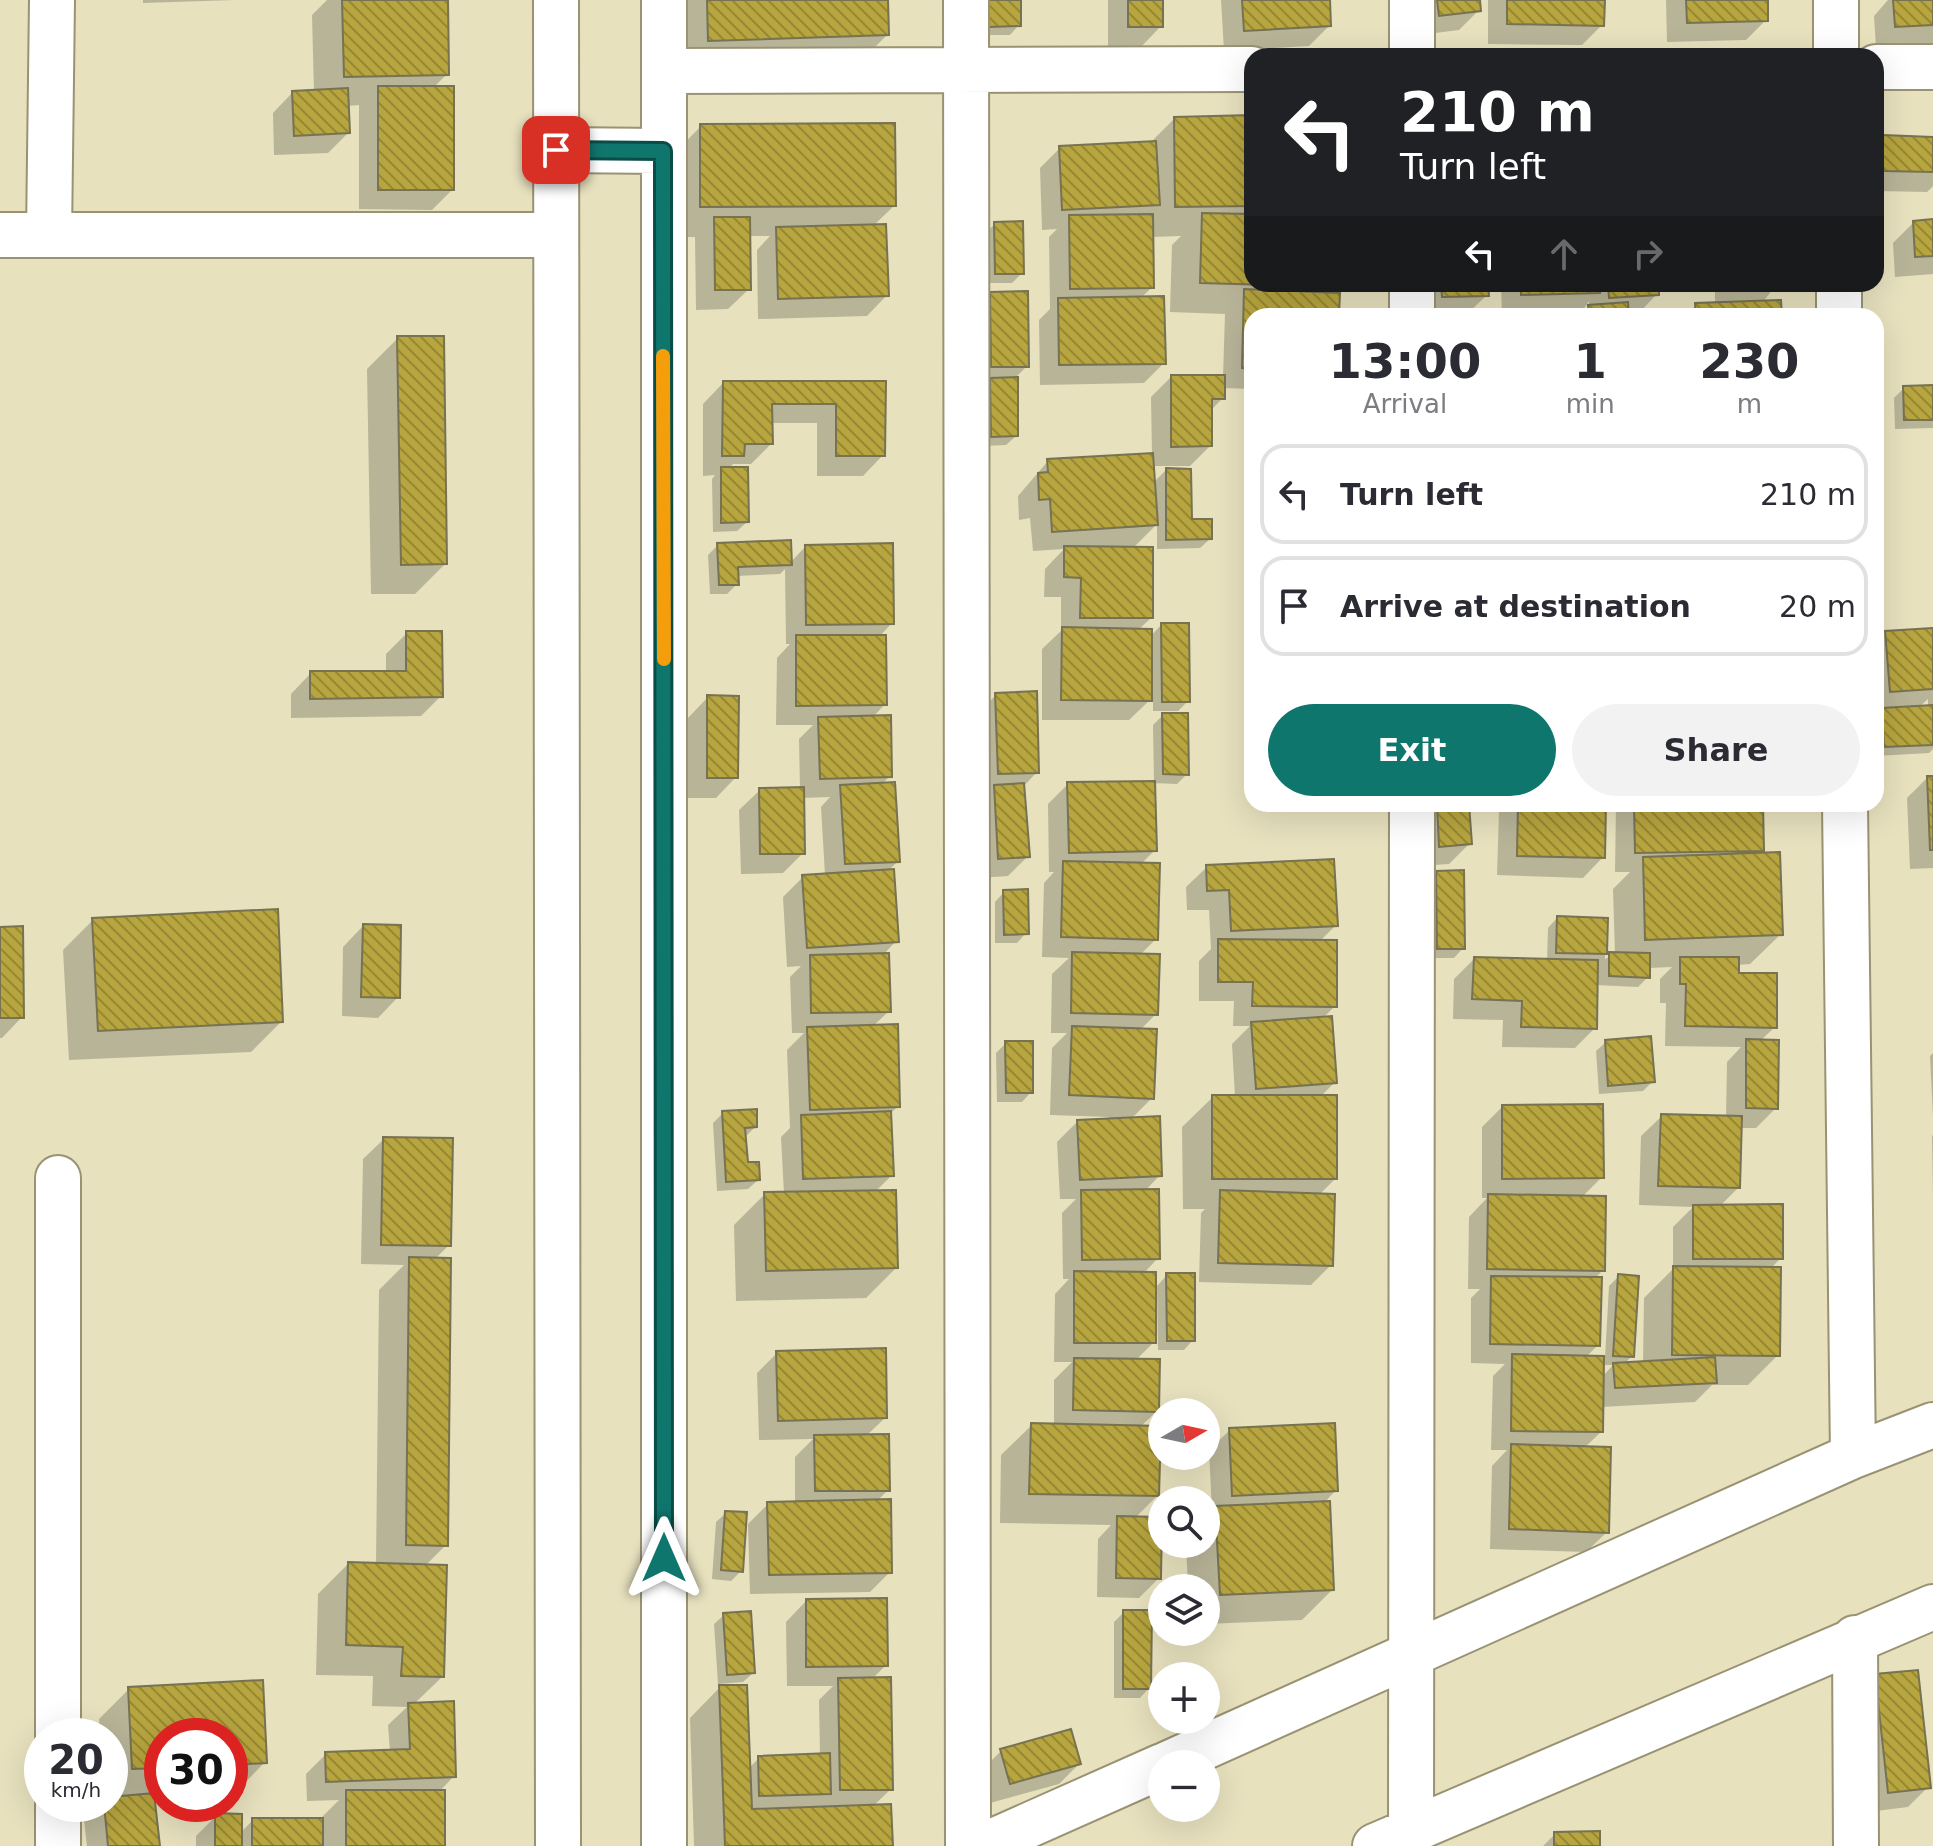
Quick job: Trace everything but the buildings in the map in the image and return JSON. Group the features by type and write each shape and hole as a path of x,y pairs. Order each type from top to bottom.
{"street":[{"path":"49,235 52,0"},
{"path":"556,0 558,1846"},
{"path":"664,0 664,1846"},
{"path":"966,0 968,1846"},
{"path":"1412,0 1412,48"},
{"path":"1836,0 1836,48"},
{"path":"664,71 966,67 1244,69"},
{"path":"1884,67 1933,67"},
{"path":"556,150 663,151"},
{"path":"0,235 556,235"},
{"path":"1412,812 1411,1655 1399,1840 1855,1638 1933,1607"},
{"path":"1845,812 1853,1456"},
{"path":"58,1178 58,1718"},
{"path":"1198,1750 1853,1456 1933,1425"},
{"path":"1855,1638 1856,1846"},
{"path":"982,1846 1148,1772"},
{"path":"58,1822 58,1846"}],"slow traffic":[{"path":"663,356 664,659"}],"route":[{"path":"556,150 663,151 664,1558"}]}
